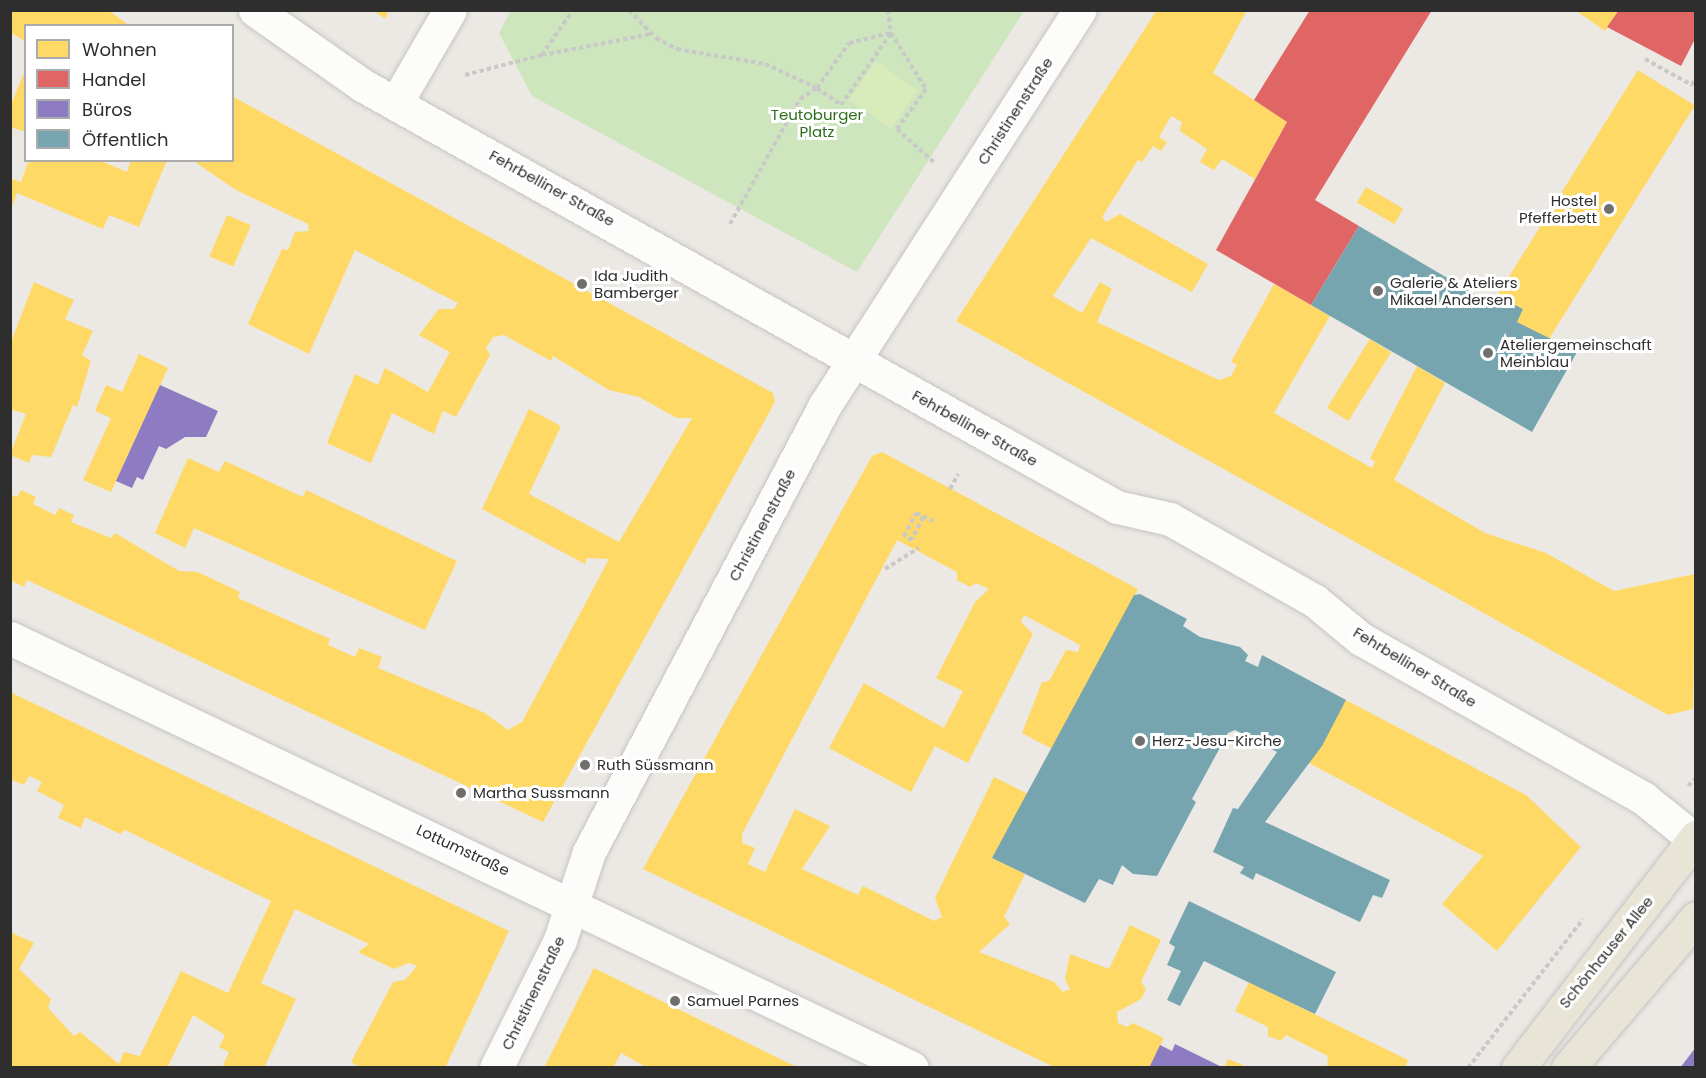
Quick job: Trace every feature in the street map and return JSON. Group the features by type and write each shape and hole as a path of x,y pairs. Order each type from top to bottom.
{"main road":[{"name":"Schönhauser Allee","path":"1518,1068 1695,838"},
{"path":"1568,1068 1695,918"}],"street":[{"name":"Fehrbelliner Straße","path":"255,10 363,85 397,101 1117,507 1170,519 1315,601 1361,639 1643,798 1695,838"},
{"path":"397,101 450,10"},
{"name":"Christinenstraße","path":"496,1068 560,940 589,852 825,405 1080,10"},
{"name":"Lottumstraße","path":"10,638 912,1068"}],"path":[{"path":"542,55 573,10"},
{"path":"629,10 652,34 677,50 765,64 817,88 841,105 891,33"},
{"path":"888,10 891,33 926,89 897,129 936,164"},
{"path":"730,224 800,99 817,88 849,43 891,33"},
{"path":"465,75 542,55 652,34"},
{"path":"1645,59 1692,85 1695,78"},
{"path":"950,489 957,474"},
{"path":"923,517 912,540 904,536 916,513 933,521"},
{"path":"885,569 919,548"},
{"path":"1468,1068 1585,916"}],"green space":[{"name":"Teutoburger Platz","path":"511,10 1024,11 857,272 532,96 499,33"},
{"path":"876,61 918,90 891,129 849,100"}],"building: Wohnen":[{"path":"10,10 108,10 127,24 24,24 24,41 10,32"},
{"path":"373,10 389,10 385,19"},
{"path":"1157,10 1247,10 1213,73 1287,122 1255,179 1222,159 1214,170 1200,162 1207,149 1180,131 1182,122 1171,116 1159,137 1167,142 1161,151 1153,146 1142,162 1138,160 1102,217 1106,222 1120,214 1208,264 1192,292 1091,238 1053,296 1082,313 1100,282 1112,289 1097,322 1219,380 1231,376 1237,365 1231,362 1274,284 1330,316 1274,413 1372,468 1375,462 1370,458 1417,366 1445,383 1394,480 1485,533 1546,553 1614,591 1695,574 1693,709 1668,715 956,321"},
{"path":"1575,10 1619,10 1605,31"},
{"name":"Hostel Pfefferbett","path":"1638,70 1695,106 1546,343 1490,307"},
{"path":"24,73 24,131 10,127 10,107"},
{"path":"234,97 773,393 775,402 543,822 27,580 24,587 10,580 10,494 17,497 21,490 36,497 33,504 55,515 59,508 74,515 71,522 111,538 115,533 179,571 198,572 240,592 238,598 330,639 328,645 355,657 359,648 382,657 378,668 485,713 508,730 522,722 609,559 587,558 585,564 482,509 529,409 561,426 529,494 619,542 692,418 677,418 639,397 609,390 553,356 551,361 504,335 493,337 486,348 490,355 456,417 443,411 434,434 392,413 371,463 327,443 355,374 378,385 385,368 428,392 450,352 419,335 439,309 454,309 458,303 355,250 309,354 248,324 282,249 288,250 295,232 309,231 308,224 236,190 195,162 234,162"},
{"path":"28,162 104,162 127,172 130,162 166,162 139,227 109,215 103,229 17,193 10,212 10,178 21,182"},
{"path":"1366,187 1403,208 1394,224 1357,203"},
{"path":"227,215 251,225 233,267 209,256"},
{"path":"34,282 74,300 65,319 93,331 82,355 91,361 77,407 73,405 51,457 32,455 29,463 10,455 26,414 10,409 10,345"},
{"path":"1370,339 1391,352 1348,421 1327,408"},
{"path":"139,354 168,368 111,492 83,480 111,418 95,411 106,385 122,392"},
{"path":"882,452 1138,589 1052,749 1022,733 1042,682 1049,681 1066,650 1078,652 1080,645 1024,615 1021,622 1033,634 968,763 935,746 911,792 829,748 864,683 944,728 963,691 936,678 975,602 989,589 976,583 970,587 957,580 957,572 897,540 742,834 742,843 755,848 748,864 765,872 795,809 830,826 802,869 858,895 863,886 934,921 942,917 935,898 994,777 1028,794 992,858 1025,874 1004,917 1010,924 979,952 1054,982 1063,992 1070,989 1065,979 1070,954 1109,969 1130,925 1161,940 1141,982 1146,989 1141,999 1117,1012 1118,1023 1127,1027 1133,1023 1164,1038 1149,1068 1056,1068 643,869 872,456"},
{"path":"188,458 219,472 225,461 303,497 306,490 457,561 425,630 194,528 185,548 155,533"},
{"path":"10,692 509,931 445,1068 361,1068 351,1062 393,982 405,980 417,966 409,963 394,969 358,952 369,944 295,909 261,983 296,999 264,1068 222,1068 229,1052 219,1047 225,1035 193,1015 167,1068 10,1068 10,932 34,943 19,969 51,999 48,1008 74,1036 80,1032 119,1064 124,1052 140,1056 181,971 228,993 271,901 125,830 120,834 85,817 81,828 58,818 64,805 37,791 42,782 29,776 24,785 10,779"},
{"path":"1346,700 1526,795 1581,847 1497,951 1442,904 1483,856 1309,763"},
{"path":"594,968 799,1068 648,1068 621,1053 613,1068 544,1068"},
{"path":"1249,982 1408,1060 1405,1068 1327,1068 1328,1056 1286,1035 1281,1041 1268,1036 1268,1027 1235,1011"},
{"path":"1228,1059 1243,1065 1242,1068 1224,1068"}],"building: Handel":[{"path":"1310,10 1432,10 1315,200 1359,226 1311,305 1216,250 1287,122 1254,100"},
{"path":"1619,10 1695,10 1695,39 1681,66 1607,27"}],"building: Büros":[{"path":"160,385 218,411 206,437 185,437 166,449 159,446 143,480 137,477 132,488 116,481"},
{"path":"1175,1044 1224,1068 1149,1068 1160,1045 1172,1051"},
{"path":"1696,1047 1696,1068 1680,1068"}],"building: Öffentlich":[{"name":"Ateliergemeinschaft Meinblau","path":"1359,226 1495,306 1499,297 1523,309 1517,322 1577,352 1532,432 1311,305"},
{"name":"Herz-Jesu-Kirche","path":"1140,594 1187,619 1183,626 1200,637 1240,647 1248,655 1245,661 1258,667 1262,655 1346,700 1322,746 1265,822 1390,880 1382,898 1373,895 1360,922 1256,873 1253,880 1240,873 1244,867 1213,852 1233,808 1238,809 1277,752 1235,730 1228,733 1192,799 1196,802 1157,876 1133,874 1122,865 1113,885 1099,879 1085,903 992,858 1134,595"},
{"path":"1189,901 1336,972 1315,1014 1204,961 1180,1006 1167,1000 1181,971 1167,965 1175,947 1169,943"}],"place":[{"name":"Hostel Pfefferbett","path":"1609,209"},
{"name":"Ida Judith Bamberger","path":"582,284"},
{"name":"Galerie & Ateliers Mikael Andersen","path":"1378,291"},
{"name":"Ateliergemeinschaft Meinblau","path":"1488,353"},
{"name":"Herz-Jesu-Kirche","path":"1140,741"},
{"name":"Ruth Süssmann","path":"585,765"},
{"name":"Martha Sussmann","path":"461,793"},
{"name":"Samuel Parnes","path":"675,1001"}]}
